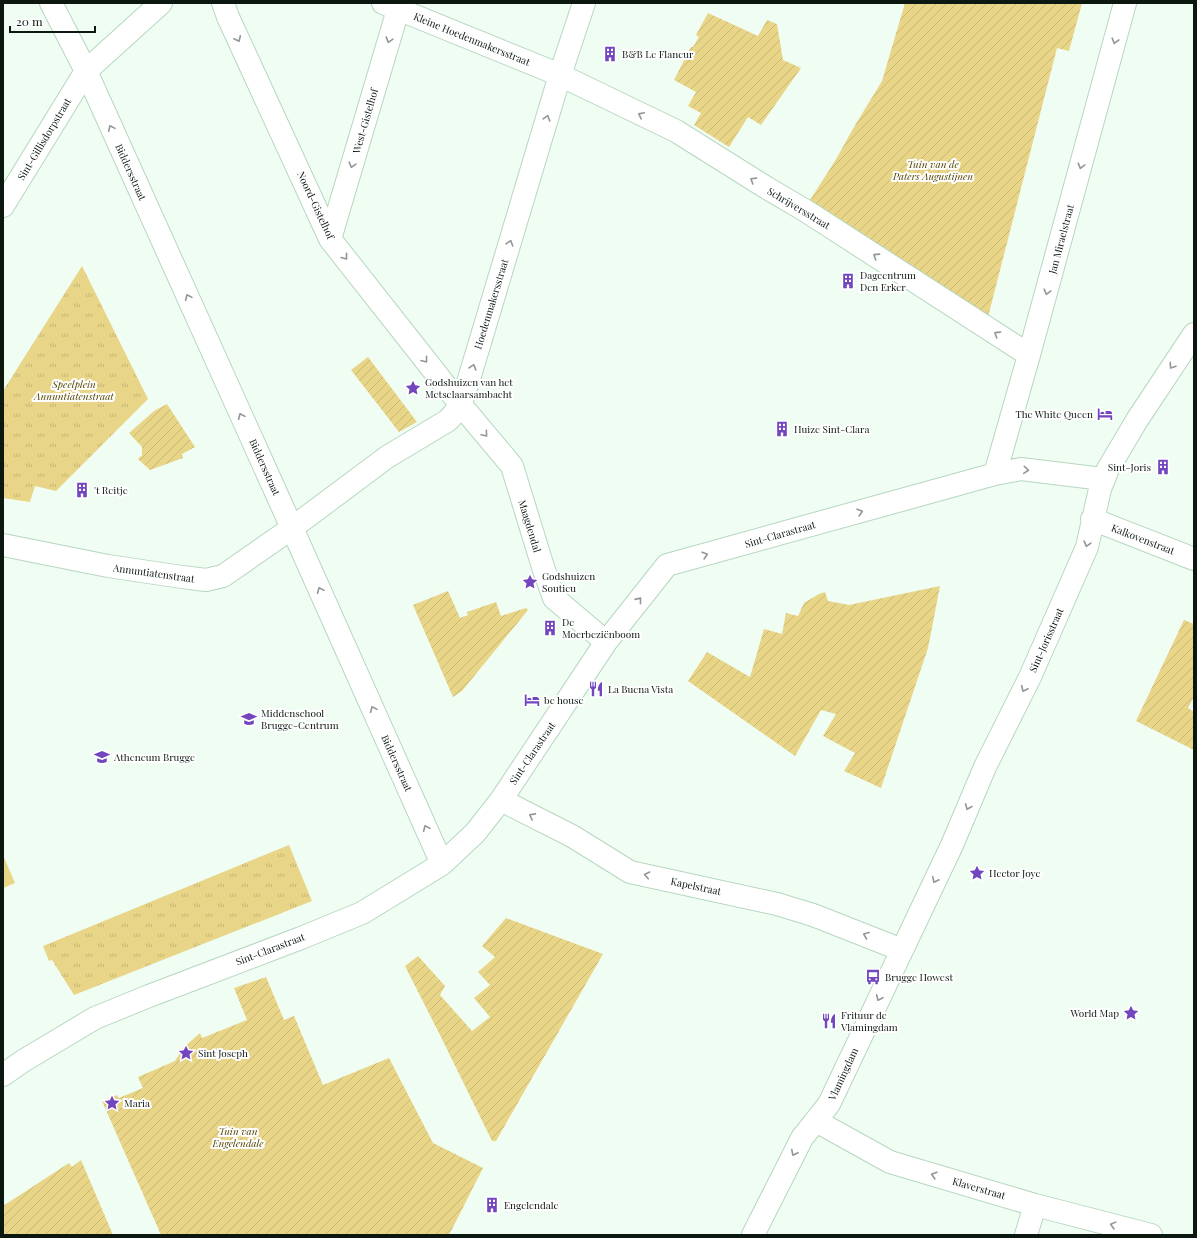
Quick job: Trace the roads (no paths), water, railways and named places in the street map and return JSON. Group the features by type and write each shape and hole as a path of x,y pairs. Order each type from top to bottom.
{"street":[{"name":"Biddersstraat","path":"51,3 86,71 442,864"},
{"name":"Sint-Gillisdorpstraat","path":"3,206 86,71 161,3"},
{"name":"Noord-Gistelhof","path":"223,3 228,17 330,239 460,404"},
{"name":"Hoedenmakersstraat","path":"292,528 387,457 447,421 454,415 460,404 469,379 560,75 584,3"},
{"name":"Jan Miraelstraat","path":"995,474 1125,3"},
{"name":"West-Gistelhof","path":"330,239 394,5"},
{"name":"Kleine Hoedenmakersstraat","path":"394,5 560,75"},
{"name":"Schrijversstraat","path":"560,75 676,132 806,211 1029,355"},
{"name":"Sint-Jorisstraat","path":"902,950 952,845 986,767 1033,670 1087,547 1092,519 1103,479 1137,420 1194,334"},
{"name":"Maagdendal","path":"460,404 512,466 554,598 606,642"},
{"name":"Sint-Clarastraat","path":"3,1075 23,1061 95,1018 362,913 442,864 475,833 501,800 606,642 667,565 995,474 1021,469 1103,479"},
{"name":"Kalkovenstraat","path":"1092,519 1194,559"},
{"name":"Annuntiatenstraat","path":"3,545 108,566 206,580 223,576 292,528"},
{"name":"Kapelstraat","path":"501,800 572,836 630,872 777,904 813,915 902,950"},
{"name":"Vlamingdam","path":"752,1235 802,1138 829,1104 902,950"},
{"name":"Klaverstraat","path":"816,1121 890,1162 1035,1205 1151,1235"},
{"path":"1026,1235 1035,1205"}],"place":[{"name":"B&B Le Flaneur","path":"610,54"},
{"name":"Dagcentrum Den Erker","path":"848,281"},
{"name":"Godshuizen van het Metselaarsambacht","path":"413,388"},
{"name":"The White Queen","path":"1105,414"},
{"name":"Huize Sint-Clara","path":"782,429"},
{"name":"Sint-Joris","path":"1163,467"},
{"name":"'t Reitje","path":"82,490"},
{"name":"Godshuizen Soutieu","path":"530,582"},
{"name":"De Moerbeziënboom","path":"550,628"},
{"name":"La Buena Vista","path":"596,689"},
{"name":"be house","path":"532,700"},
{"name":"Middenschool Brugge-Centrum","path":"249,719"},
{"name":"Atheneum Brugge","path":"102,757"},
{"name":"Hector Joye","path":"977,873"},
{"name":"Brugge Howest","path":"873,977"},
{"name":"World Map","path":"1131,1013"},
{"name":"Frituur de Vlamingdam","path":"829,1021"},
{"name":"Sint Joseph","path":"186,1053"},
{"name":"Maria","path":"112,1103"},
{"name":"Engelendale","path":"492,1205"}],"park label":[{"name":"Tuin van de Paters Augustijnen","path":"933,170"},
{"name":"Speelplein Annuntiatenstraat","path":"74,390"},
{"name":"Tuin van Engelendale","path":"238,1136"}]}
